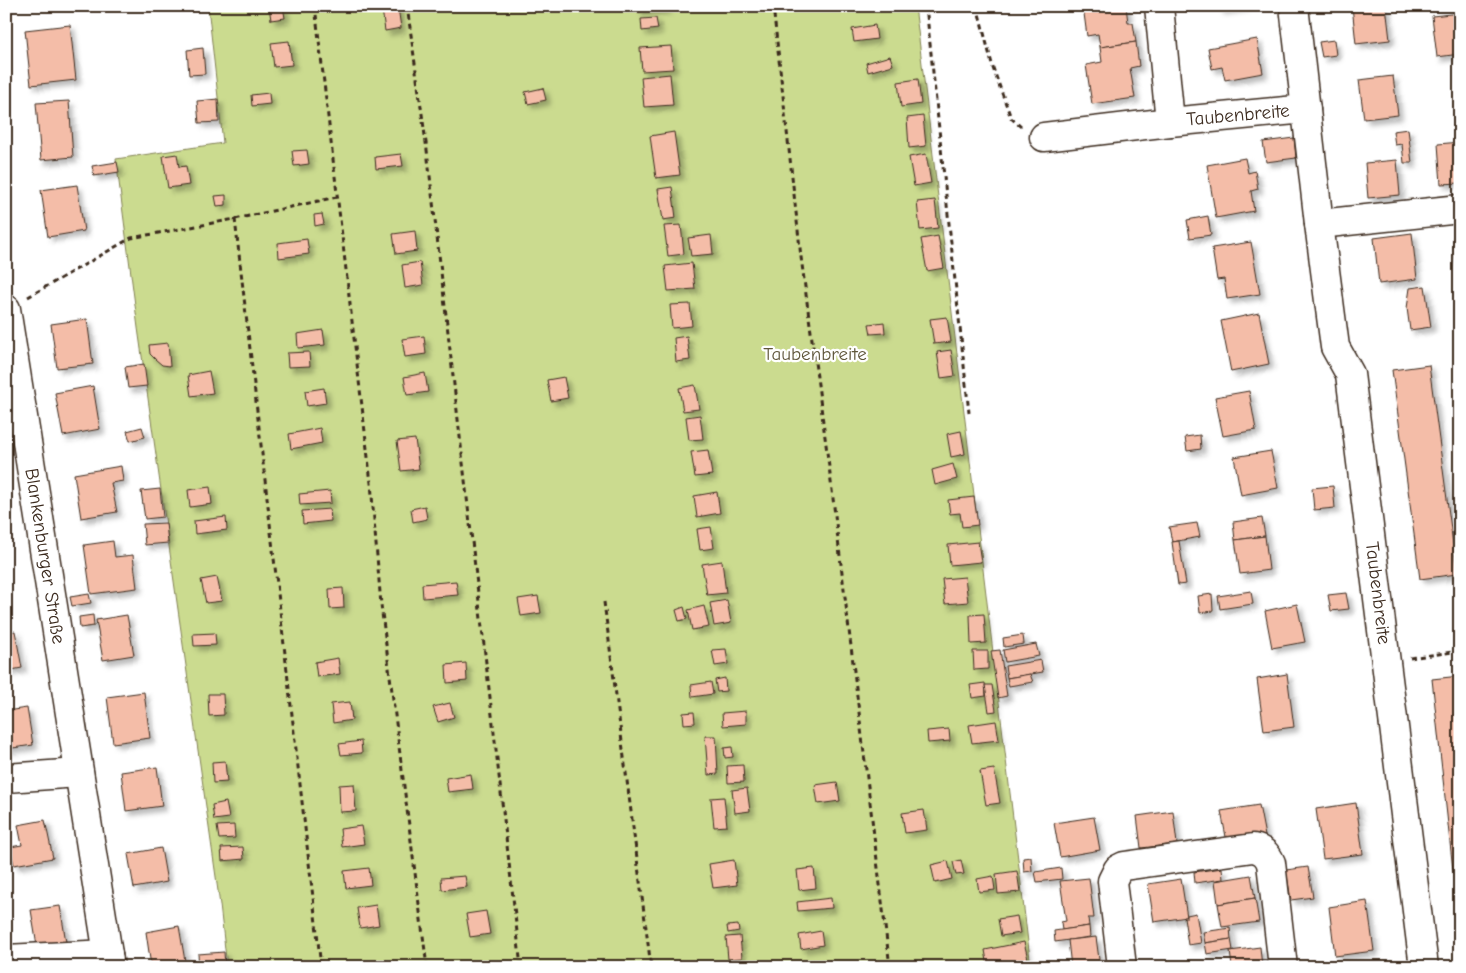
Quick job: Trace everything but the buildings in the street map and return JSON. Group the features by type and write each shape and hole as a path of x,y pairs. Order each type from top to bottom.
{"street":[{"name":"Taubenbreite","path":"1159,6 1170,122"},
{"name":"Taubenbreite","path":"1294,6 1335,346 1350,374 1424,967"},
{"name":"Taubenbreite","path":"1044,137 1170,122 1306,109"},
{"path":"1319,224 1460,209"},
{"name":"Blankenburger Straße","path":"6,959 109,961 79,774 14,305"},
{"path":"6,778 79,774"},
{"path":"1122,967 1112,881 1118,869 1124,866 1253,848 1261,850 1268,855 1271,862 1283,967"}],"path":[{"path":"315,6 371,483 381,605 427,967"},
{"path":"407,6 427,150 521,967"},
{"path":"773,6 801,257 832,482 890,967"},
{"path":"926,6 969,413"},
{"path":"977,6 993,68 1011,118 1026,132 1044,137"},
{"path":"14,305 131,238 235,219 337,197"},
{"path":"235,219 321,967"},
{"path":"604,602 651,967"},
{"path":"1387,661 1460,651"}],"green space":[{"path":"208,6 915,6 1031,967 227,967 220,905 138,328 116,159 223,143"}]}
